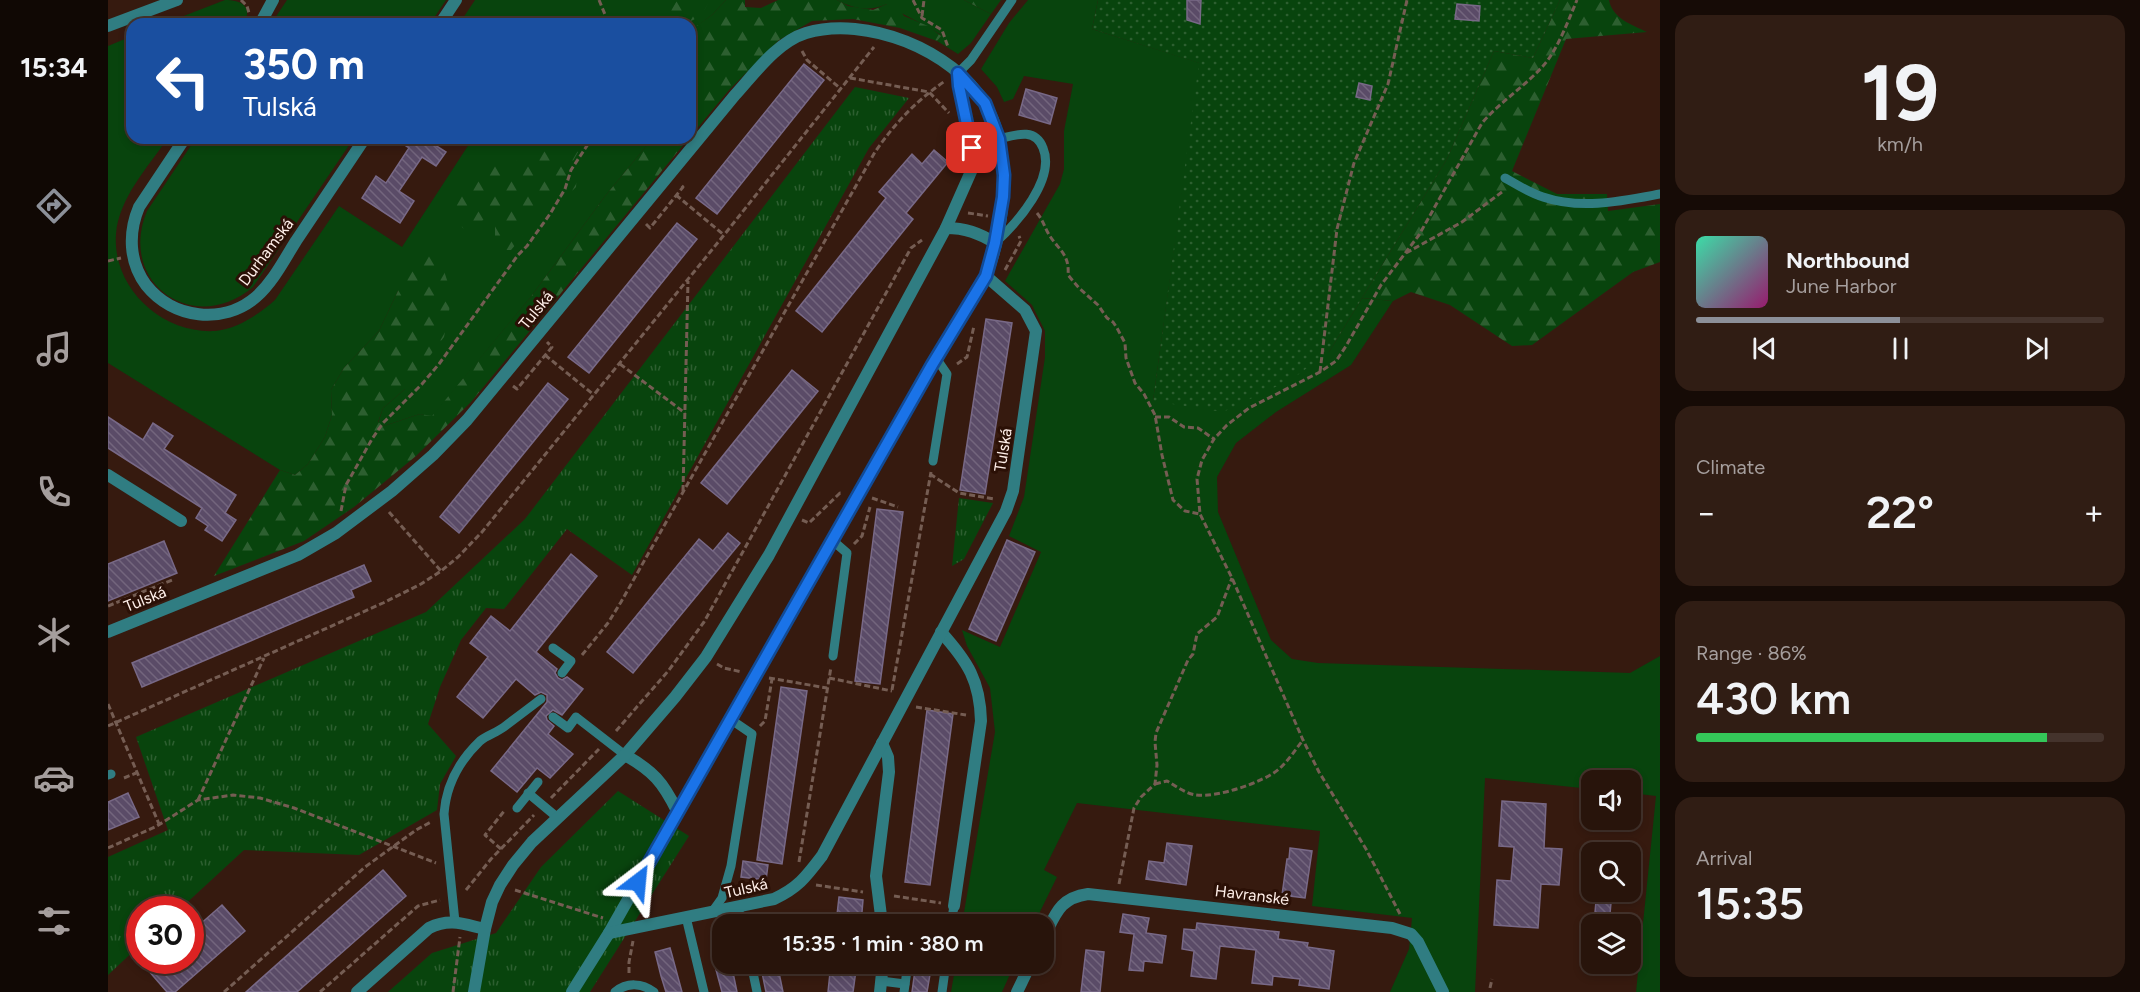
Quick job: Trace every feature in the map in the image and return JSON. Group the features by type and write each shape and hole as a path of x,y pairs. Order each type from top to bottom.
{"street":[{"path":"129,18 177,0"},
{"path":"264,18 273,0"},
{"path":"444,18 456,0"},
{"path":"108,26 126,19"},
{"name":"Tulská","path":"572,992 609,933 936,358 986,276 995,243 1003,197 1004,175 999,139 985,103 958,73 939,58 921,47 884,35 845,29 822,29 804,33 786,44 764,63 696,142"},
{"path":"958,73 972,148 973,167"},
{"path":"474,992 485,929 492,902 500,885 532,842 625,754 675,697 706,657 751,585 787,521 946,228 973,167 999,139"},
{"name":"Durhamská","path":"181,144 139,207 134,219 132,246 138,272 154,294 177,310 205,316 233,311 258,296 361,144"},
{"name":"Tulská","path":"108,632 298,555 336,533 392,491 468,420 695,144"},
{"path":"946,228 961,228 995,243"},
{"name":"Tulská","path":"609,933 774,899 802,883 822,856 1014,491 1036,331 1025,310 986,276"},
{"path":"108,475 181,521"},
{"path":"941,632 963,656 972,672 981,705 981,721 954,906"},
{"path":"881,914 876,876 889,772 888,757 882,743"},
{"path":"625,754 656,775 677,811"},
{"name":"Havranské","path":"1054,917 1064,903 1074,896 1088,894 1392,928 1411,934"},
{"path":"357,992 429,928 442,922 485,929"},
{"path":"1411,934 1418,942 1443,992"},
{"path":"1017,992 1026,974"}],"lane":[{"path":"958,73 971,60 1012,0"},
{"path":"995,243 1014,226 1030,201 1041,183 1046,160 1044,149 1038,139 1031,135 1021,133 999,139"},
{"path":"1505,178 1541,197 1562,202 1608,202 1660,194"},
{"path":"933,461 945,372 936,358"},
{"path":"832,540 847,553 832,656"},
{"path":"553,648 571,661 562,673"},
{"path":"459,923 444,814 449,785 456,771 481,740 501,729 541,699"},
{"path":"553,717 568,728 576,717 625,754"},
{"path":"730,719 752,734"},
{"name":"Tulská","path":"712,912 722,898 731,866 752,734"},
{"path":"517,808 538,782"},
{"path":"528,793 558,818"},
{"path":"953,914 954,906"},
{"path":"738,907 740,914"},
{"path":"686,917 704,992"},
{"path":"753,974 757,992"},
{"path":"942,992 944,974"},
{"path":"615,992 619,988 633,985 645,986 654,992"},
{"path":"880,986 904,988"}],"path":[{"path":"241,0 247,6 249,13"},
{"path":"599,0 606,18"},
{"path":"571,661 578,660 608,623 875,152 911,107 958,73 942,30 922,18 913,0"},
{"path":"922,18 924,0"},
{"path":"1320,372 1337,229 1354,163 1388,84 1407,0"},
{"path":"1411,934 1366,849 1302,740 1232,578 1200,514 1197,479 1202,460 1214,440 1227,425 1249,408 1320,372 1336,361 1381,285 1419,236 1482,123 1495,108 1544,65 1577,0"},
{"path":"108,726 383,603 421,584 458,557 482,532 620,364 884,35"},
{"path":"786,44 803,52 807,60 841,89"},
{"path":"849,78 929,92 950,114"},
{"path":"336,533 346,485 383,423 434,370 518,255 527,246 565,189 571,170 588,144"},
{"path":"650,228 683,187"},
{"path":"1405,254 1462,222 1502,192 1522,187"},
{"path":"676,195 724,235"},
{"path":"1030,201 1047,232 1066,256 1069,264 1068,275 1113,322 1125,343 1126,358 1135,383 1150,404 1155,417 1173,500 1185,511 1200,514"},
{"path":"963,212 990,216"},
{"path":"1003,274 1021,241 1014,226"},
{"path":"461,896 501,849 607,741 669,670 704,622 911,248 924,238"},
{"path":"108,261 121,258"},
{"path":"683,492 688,280"},
{"path":"945,372 967,357 975,317"},
{"path":"517,388 552,346"},
{"path":"545,355 594,395"},
{"path":"620,364 685,413"},
{"path":"1155,417 1169,417 1184,427 1202,430 1214,440"},
{"path":"891,698 933,461"},
{"path":"930,474 959,493 999,500"},
{"path":"787,521 796,525 799,518 809,523 840,493 872,498 898,507"},
{"path":"847,553 862,536 872,498"},
{"path":"388,511 441,571"},
{"path":"1155,784 1156,733 1193,654 1197,634 1217,618 1232,578"},
{"path":"108,606 172,580"},
{"path":"797,869 832,656"},
{"path":"198,800 264,657"},
{"path":"752,734 765,721 772,678"},
{"path":"829,678 892,691"},
{"path":"108,705 159,825"},
{"path":"903,705 967,715"},
{"path":"1118,886 1134,808 1141,797 1155,784 1167,781 1194,795 1240,788 1278,770 1302,740"},
{"path":"108,848 159,825 198,800 233,795 260,798 294,808 440,864"},
{"path":"224,992 365,867 416,830 438,819"},
{"path":"498,819 485,835 516,861"},
{"path":"477,876 484,879"},
{"path":"826,887 847,890"},
{"path":"509,889 605,918"},
{"path":"895,897 927,902"},
{"path":"320,992 418,906 444,898"},
{"path":"453,992 459,923"},
{"path":"629,962 634,940"},
{"path":"1490,988 1492,979"}],"green space":[{"path":"225,0 236,1 244,5 247,13 246,18 178,18"},
{"path":"287,0 446,0 434,18 275,18"},
{"path":"475,0 726,0 696,27 696,18 463,18"},
{"path":"677,0 709,0 696,18 666,18"},
{"path":"726,0 745,0 745,7 761,8 778,0 837,0 848,6 873,10 887,4 897,4 904,16 928,26 941,36 937,41 900,28 853,19 812,21 779,40 729,90 696,130 696,26 712,15"},
{"path":"837,0 964,0 991,14 971,43 958,54 937,41 941,35 887,4 874,8 862,8 849,6"},
{"path":"964,0 1001,0 991,14"},
{"path":"1028,0 1098,0 1092,29 1200,63 1153,401 1329,352 1362,298 1393,301 1351,365 1276,412 1236,443 1217,477 1218,512 1271,640 1292,659 1318,663 1630,673 1660,656 1660,992 1636,992 1638,974 1641,974 1641,943 1656,796 1641,794 1641,770 1581,770 1581,788 1485,778 1475,992 1390,992 1409,949 1412,918 1312,906 1320,831 1077,803 1044,870 1057,877 1039,914 964,914 995,732 990,688 967,646 962,630 1000,647 1041,552 1009,536 1024,497 1045,357 1045,331 1032,305 1005,281 1060,184 1064,169 1064,131 1073,84 1024,76 1013,99 1004,102 997,87 981,69 1009,23"},
{"path":"1098,0 1560,0 1533,58 1494,51 1447,159 1329,352 1292,379 1223,412 1153,401 1199,63 1092,29"},
{"path":"1560,0 1609,0 1618,16 1647,32 1566,39 1512,171 1557,194 1607,194 1608,211 1660,204 1660,262 1633,272 1532,345 1512,346 1450,305 1411,292 1393,301 1362,298 1447,159 1494,51 1533,58"},
{"path":"126,38 126,144 164,144 128,195 118,221 117,254 122,272 144,304 159,316 177,325 195,330 224,330 240,324 275,300 339,206 402,247 469,144 648,144 606,195 530,298 432,417 420,414 384,426 378,423 383,408 405,389 398,291 379,331 344,368 331,390 332,415 325,437 308,464 295,475 280,470 108,363 108,46"},
{"path":"855,87 909,98 869,148 632,575 567,529 504,609 486,608 461,640 440,687 428,724 456,756 440,784 437,810 359,855 244,850 194,896 126,896 126,958 108,975 108,857 168,830 136,737 426,612 525,519"},
{"path":"192,144 350,144 253,287 230,301 207,306 186,304 167,295 152,280 143,260 141,237 147,211"},
{"path":"538,144 583,144 573,161 577,173 576,187 568,195 528,216 522,237 511,250 495,250 495,217 485,219 466,231 457,222 455,205 478,166 494,159 514,163"},
{"path":"648,144 684,144 471,402 416,456 354,507 304,541 214,576 280,470 295,475 308,464 325,437 332,415 331,390 344,368 379,331 398,291 426,251 438,253 452,295 444,337 405,389 383,408 378,422 384,426 420,414 432,416 530,298 606,195"},
{"path":"959,498 993,503 964,559 952,566"},
{"path":"618,791 689,836 590,992 388,992 432,953 496,933 541,867"},
{"path":"954,974 1010,974 1002,992 951,992"}],"building":[{"path":"1187,0 1201,0 1200,24 1187,20"},
{"path":"1457,4 1480,6 1479,21 1455,19"},
{"path":"804,64 824,80 717,214 696,198"},
{"path":"1359,83 1372,86 1370,100 1356,97"},
{"path":"1026,89 1057,98 1050,124 1019,115"},
{"path":"403,144 433,144 446,152 436,166 422,157 399,191 414,201 400,223 362,198 376,176 386,183 409,148"},
{"path":"934,150 948,162 906,213 913,219 822,332 796,311 886,198 879,192 912,154 922,164"},
{"path":"677,223 697,239 589,373 568,357"},
{"path":"986,319 1012,323 985,494 960,490"},
{"path":"792,370 818,391 727,504 701,483"},
{"path":"548,383 568,399 459,533 440,517"},
{"path":"108,417 143,440 153,423 173,436 164,449 236,495 225,513 236,520 222,541 205,530 208,526 196,518 202,508 108,448"},
{"path":"877,509 903,512 880,684 855,681"},
{"path":"728,533 740,543 633,673 607,652 699,539 713,551"},
{"path":"1007,540 1035,552 996,641 969,629"},
{"path":"164,541 177,573 108,601 108,564"},
{"path":"571,554 597,576 536,652 557,669 555,673 558,678 562,680 567,677 583,689 562,715 553,710 546,716 554,726 548,734 573,754 550,778 537,768 517,792 491,771 547,702 547,695 541,692 535,695 516,679 483,718 457,697 488,657 470,643 491,616 510,631"},
{"path":"364,565 371,581 351,590 354,597 142,687 132,663"},
{"path":"781,687 807,691 782,864 757,860"},
{"path":"927,710 953,714 930,885 905,882"},
{"path":"128,793 139,817 108,830 108,802"},
{"path":"1502,801 1546,804 1544,848 1562,849 1559,885 1541,884 1538,928 1494,925 1497,880 1511,881 1514,847 1499,846"},
{"path":"1167,843 1192,846 1186,885 1146,879 1149,861 1164,863"},
{"path":"1290,848 1312,851 1305,898 1282,895"},
{"path":"743,861 768,865 766,880 741,877"},
{"path":"383,870 406,896 297,992 246,992"},
{"path":"839,897 863,900 862,914 837,914"},
{"path":"1596,902 1611,903 1610,914 1595,914"},
{"path":"222,905 245,931 204,967 204,921"},
{"path":"1123,914 1149,918 1146,933 1166,936 1162,963 1144,961 1143,971 1129,970 1134,934 1120,932"},
{"path":"1197,923 1279,932 1278,939 1308,943 1307,947 1334,951 1329,989 1299,985 1300,979 1273,976 1272,985 1252,983 1256,950 1220,946 1216,979 1191,976 1194,951 1182,949 1184,929 1196,930"},
{"path":"670,948 682,992 666,992 661,976 655,952"},
{"path":"1086,950 1104,952 1100,992 1081,992"},
{"path":"151,974 196,974 175,992 167,992"},
{"path":"717,974 733,974 737,992 722,992"},
{"path":"762,974 779,974 783,992 766,992"},
{"path":"830,974 855,974 853,992 828,992"},
{"path":"914,974 930,974 927,992 912,992"}],"route":[{"path":"638,882 932,365 986,276 1000,218 1004,175 999,139 993,120 985,103 958,73 972,148"}]}
